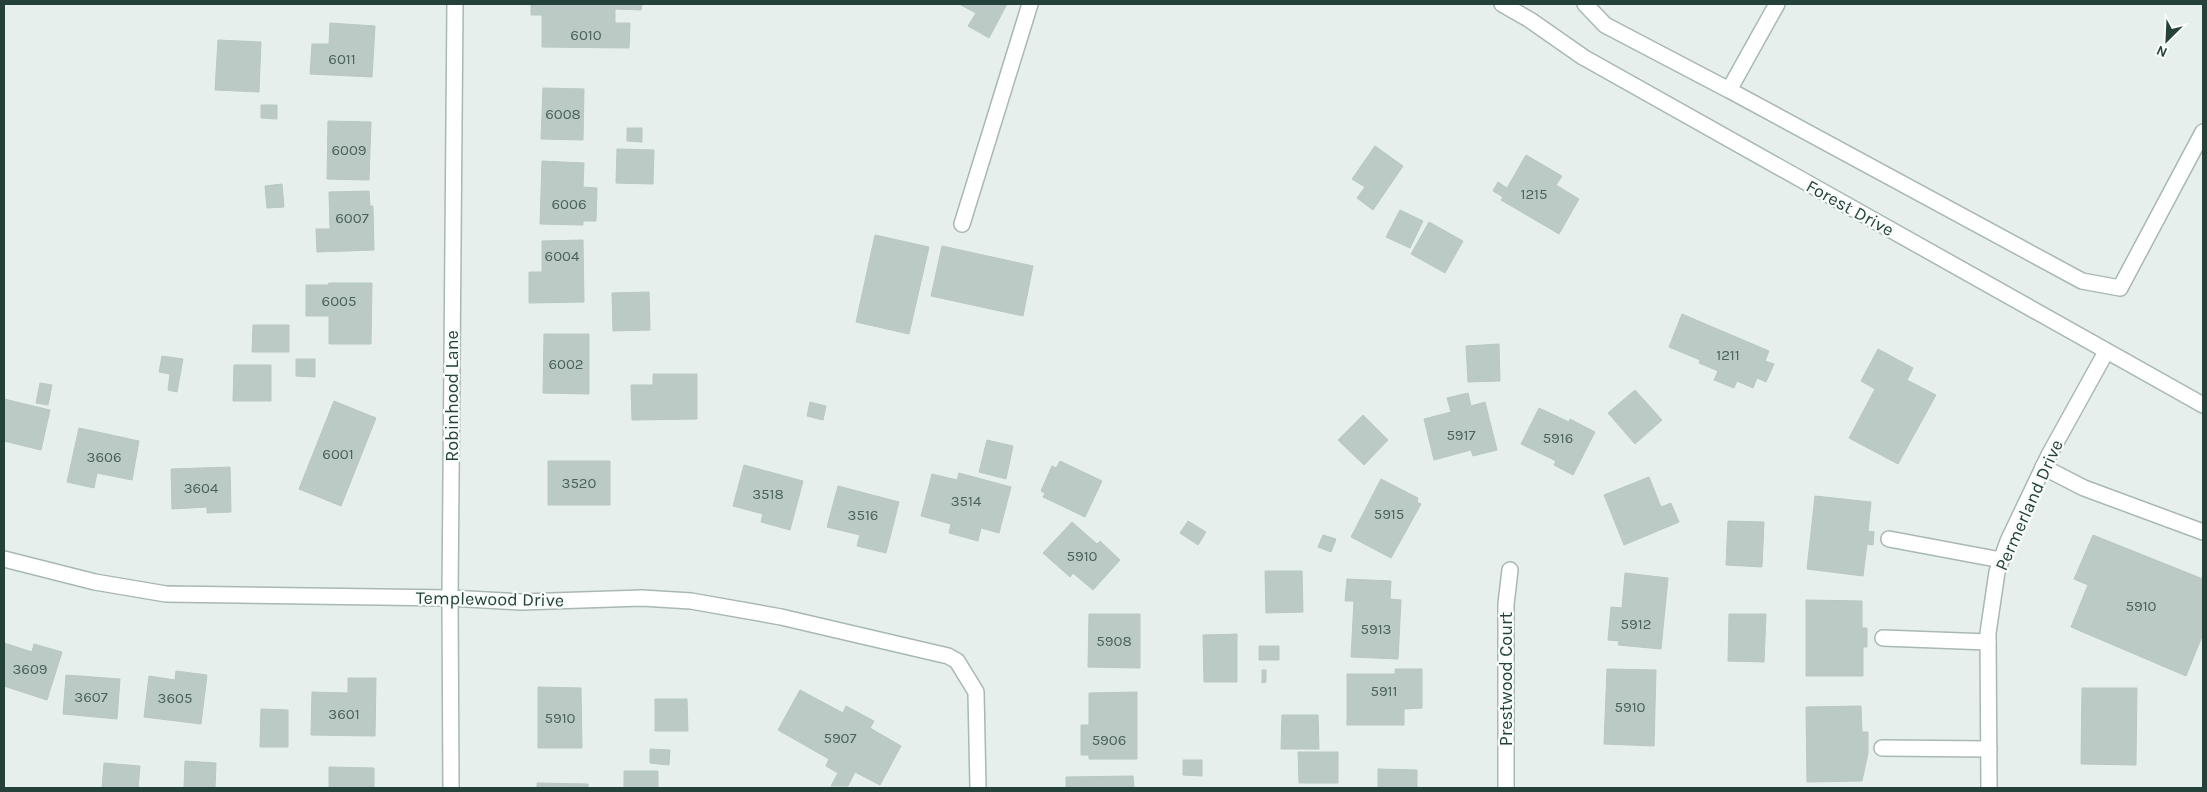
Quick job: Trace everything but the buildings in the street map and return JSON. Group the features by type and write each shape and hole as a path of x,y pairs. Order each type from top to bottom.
{"street":[{"name":"Robinhood Lane","path":"450,788 455,4"},
{"path":"962,224 1030,4"},
{"name":"Forest Drive","path":"1502,4 1530,20 1583,57 2203,405"},
{"path":"1584,4 1605,25 2082,281 2120,288 2203,132"},
{"path":"1729,90 1776,4"},
{"name":"Permerland Drive","path":"1989,788 1988,642 1997,572 2008,541 2043,467 2106,352"},
{"path":"2043,467 2084,488 2203,532"},
{"path":"1889,538 2002,560"},
{"name":"Templewood Drive","path":"4,559 95,582 166,594 450,598 521,602 642,598 691,601 781,617 948,656 957,661 976,692 978,788"},
{"name":"Prestwood Court","path":"1506,788 1506,604 1510,570"},
{"path":"1883,638 1988,642"},
{"path":"1882,748 1989,749"}]}
